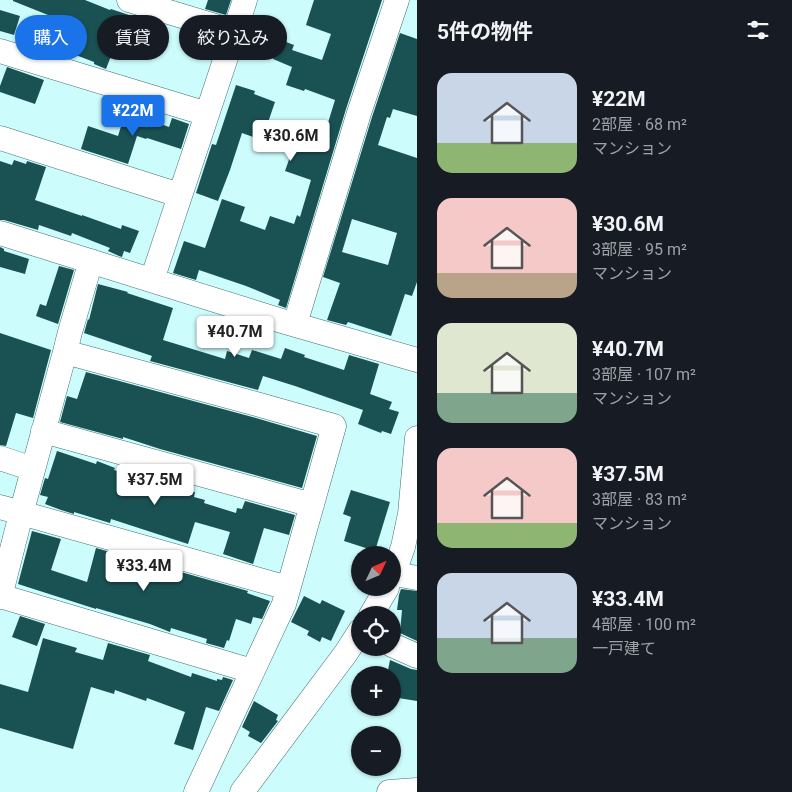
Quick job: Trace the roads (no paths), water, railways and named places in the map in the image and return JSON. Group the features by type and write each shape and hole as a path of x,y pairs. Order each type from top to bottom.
{"street":[{"path":"129,0 179,15"},
{"path":"240,15 245,0"},
{"path":"295,324 359,113 397,0"},
{"path":"0,50 207,114"},
{"path":"152,280 225,60"},
{"path":"0,138 179,195"},
{"path":"0,233 417,360"},
{"path":"91,261 33,469 10,511 0,596 252,671"},
{"path":"65,352 334,426 284,604 196,792"},
{"path":"43,431 312,505"},
{"path":"401,560 410,514 417,438"},
{"path":"0,458 33,469"},
{"path":"10,511 288,588"},
{"path":"242,792 351,645"},
{"path":"401,649 417,656"},
{"path":"389,792 417,790"}]}
